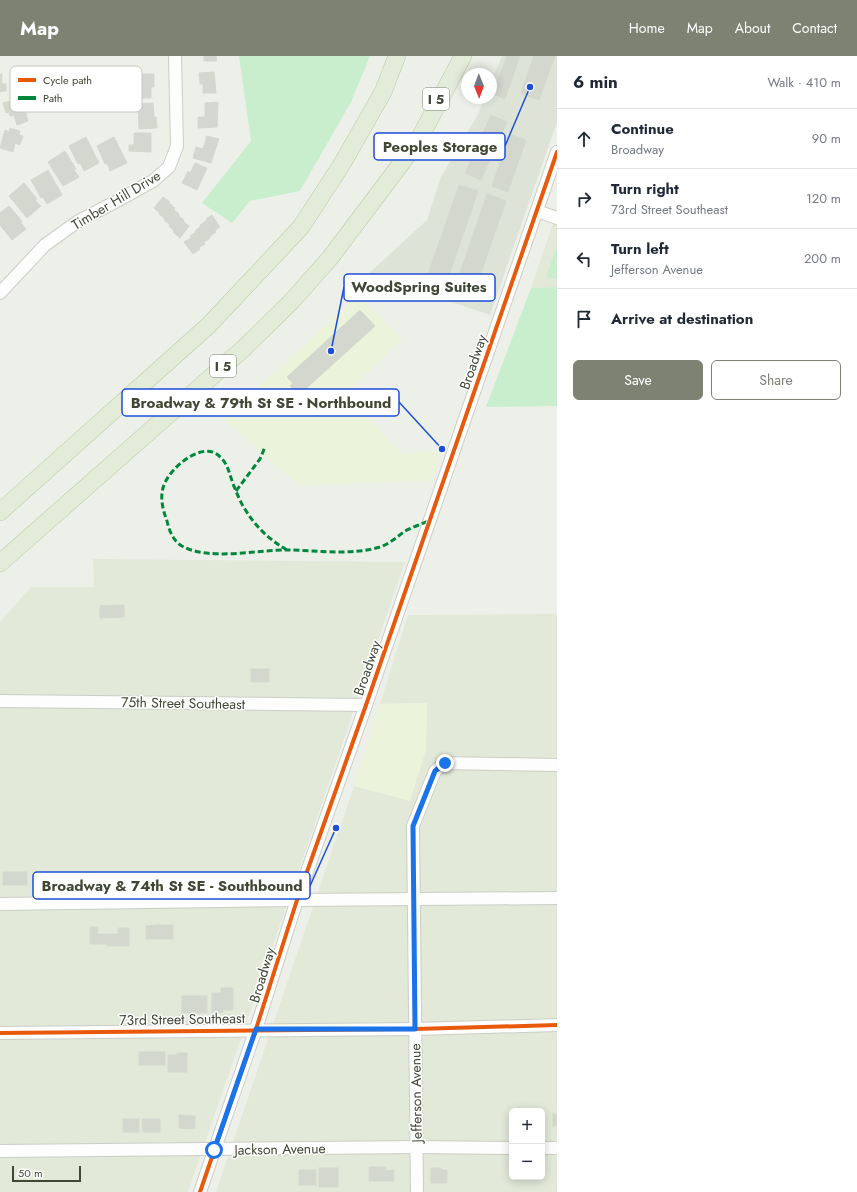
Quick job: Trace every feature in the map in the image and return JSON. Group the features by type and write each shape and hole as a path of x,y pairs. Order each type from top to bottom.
{"highway":[{"path":"0,512 209,325 301,227 342,164 379,98 397,56"},
{"name":"I 5","path":"0,563 243,349 291,302 330,258 418,141 455,56"},
{"path":"418,141 462,56"}],"street":[{"name":"Timber Hill Drive","path":"0,293 45,245 77,222 146,184 169,167 176,146 175,56"},
{"name":"Broadway","path":"200,1192 256,1029 297,900 366,706 557,152"},
{"path":"537,211 557,218"},
{"name":"75th Street Southeast","path":"0,701 366,706"},
{"name":"Jefferson Avenue","path":"417,1192 413,826 435,771 445,763 557,766"},
{"path":"0,904 557,898"},
{"name":"73rd Street Southeast","path":"0,1033 256,1029 415,1029 557,1025"},
{"name":"Jackson Avenue","path":"0,1152 417,1147 509,1148"},
{"path":"545,1148 557,1148"}],"shaded area":[{"path":"239,56 370,56 351,102 300,191 250,201 232,223 202,203 251,141"},
{"path":"502,56 557,56 557,122 490,315 368,274 427,220 441,177 477,116 482,104 497,104 497,68"},
{"path":"557,212 557,287 531,288"},
{"path":"557,246 557,279 546,277"},
{"path":"557,287 557,406 486,407 531,288"},
{"path":"359,295 402,339 345,394 402,454 441,450 432,481 299,485 223,419"},
{"path":"93,559 405,562 188,1192 0,1192 0,622 31,587 94,587"},
{"path":"557,614 557,1192 216,1192 354,786 410,800 427,703 380,704 408,615"},
{"path":"427,703 426,750 410,801 354,786 380,704"}],"building":[{"path":"204,56 216,56 217,61 204,61"},
{"path":"507,56 520,56 505,99 497,96 497,83"},
{"path":"534,56 555,56 539,100 521,93"},
{"path":"214,72 216,93 203,93 203,84 200,84 199,73"},
{"path":"0,74 2,74 1,92 0,92"},
{"path":"142,74 154,74 154,87 151,87 151,98 142,98"},
{"path":"1,84 6,84 6,91 1,91"},
{"path":"10,101 10,112 26,112 28,121 17,125 14,115 10,116 9,112 6,113 3,103"},
{"path":"218,102 217,127 198,128 198,117 205,117 205,103"},
{"path":"153,103 154,117 156,117 157,128 139,129 138,112 142,112 142,104"},
{"path":"491,115 507,122 481,180 465,173"},
{"path":"10,128 20,131 19,135 23,136 20,145 15,143 13,152 0,148 5,130 9,132"},
{"path":"134,133 151,133 151,152 129,151 129,145 134,145"},
{"path":"510,134 526,140 508,192 492,186"},
{"path":"207,136 219,139 211,163 193,158 196,147 203,149"},
{"path":"86,137 99,163 84,171 80,163 78,164 69,146"},
{"path":"114,137 127,163 110,171 107,163 105,164 97,146"},
{"path":"65,151 79,177 63,186 48,162"},
{"path":"195,163 207,168 197,190 182,183 188,171 190,173"},
{"path":"48,170 62,195 47,204 43,197 41,198 31,180"},
{"path":"24,183 37,199 35,200 41,206 27,218 9,196"},
{"path":"459,185 478,191 445,287 426,280"},
{"path":"487,194 506,201 473,296 454,290"},
{"path":"163,197 170,202 160,213 154,208"},
{"path":"169,203 175,208 165,219 159,214"},
{"path":"9,206 22,221 21,223 26,229 12,240 0,225 0,213"},
{"path":"173,209 179,214 170,225 164,220"},
{"path":"178,215 184,220 175,232 169,226"},
{"path":"212,215 220,227 214,231 206,219"},
{"path":"183,221 189,226 180,238 173,232"},
{"path":"206,221 216,232 209,237 200,225"},
{"path":"201,226 210,238 203,243 195,231"},
{"path":"196,232 205,244 198,248 190,236"},
{"path":"191,238 200,249 193,254 184,242"},
{"path":"360,310 375,326 299,395 290,386 293,383 287,377"},
{"path":"124,605 124,617 100,618 100,606"},
{"path":"251,669 269,669 269,682 251,682"},
{"path":"3,872 27,872 27,885 3,885"},
{"path":"173,925 173,939 146,939 146,926"},
{"path":"90,927 98,927 98,934 118,934 118,928 129,928 129,946 90,944"},
{"path":"221,988 233,988 233,1010 223,1010 223,1012 212,1013 212,993 221,993"},
{"path":"182,996 207,996 207,1013 182,1013"},
{"path":"139,1052 165,1052 165,1065 139,1065"},
{"path":"177,1053 187,1053 187,1072 168,1072 168,1055 177,1055"},
{"path":"553,1114 557,1114 557,1126 553,1126"},
{"path":"179,1115 195,1116 195,1129 179,1128"},
{"path":"123,1119 139,1119 139,1132 123,1132"},
{"path":"142,1119 160,1119 160,1132 143,1132"},
{"path":"369,1167 386,1167 386,1171 394,1170 394,1181 369,1181"},
{"path":"319,1168 338,1168 338,1187 319,1187"},
{"path":"431,1168 441,1168 441,1170 447,1170 447,1183 431,1183"},
{"path":"299,1170 316,1170 316,1185 299,1185"}],"marked path":[{"path":"236,491 260,459 265,447"},
{"path":"287,550 262,531 247,513 240,501 225,463 215,453 208,451 200,452 184,461 170,474 163,488 162,504 172,535 182,546 205,553 233,554 274,550 333,552 369,550 383,546 405,531 430,520"}],"cycle path":[{"path":"200,1192 256,1029 297,900 557,152"},
{"path":"0,1033 415,1029 557,1025"}],"place":[{"name":"Peoples Storage","path":"530,87"},
{"name":"WoodSpring Suites","path":"331,351"},
{"name":"Broadway & 79th St SE - Northbound","path":"442,449"},
{"name":"Broadway & 74th St SE - Southbound","path":"336,828"}],"route":[{"path":"214,1150 256,1029 415,1029 413,826 435,771 445,763"}]}
